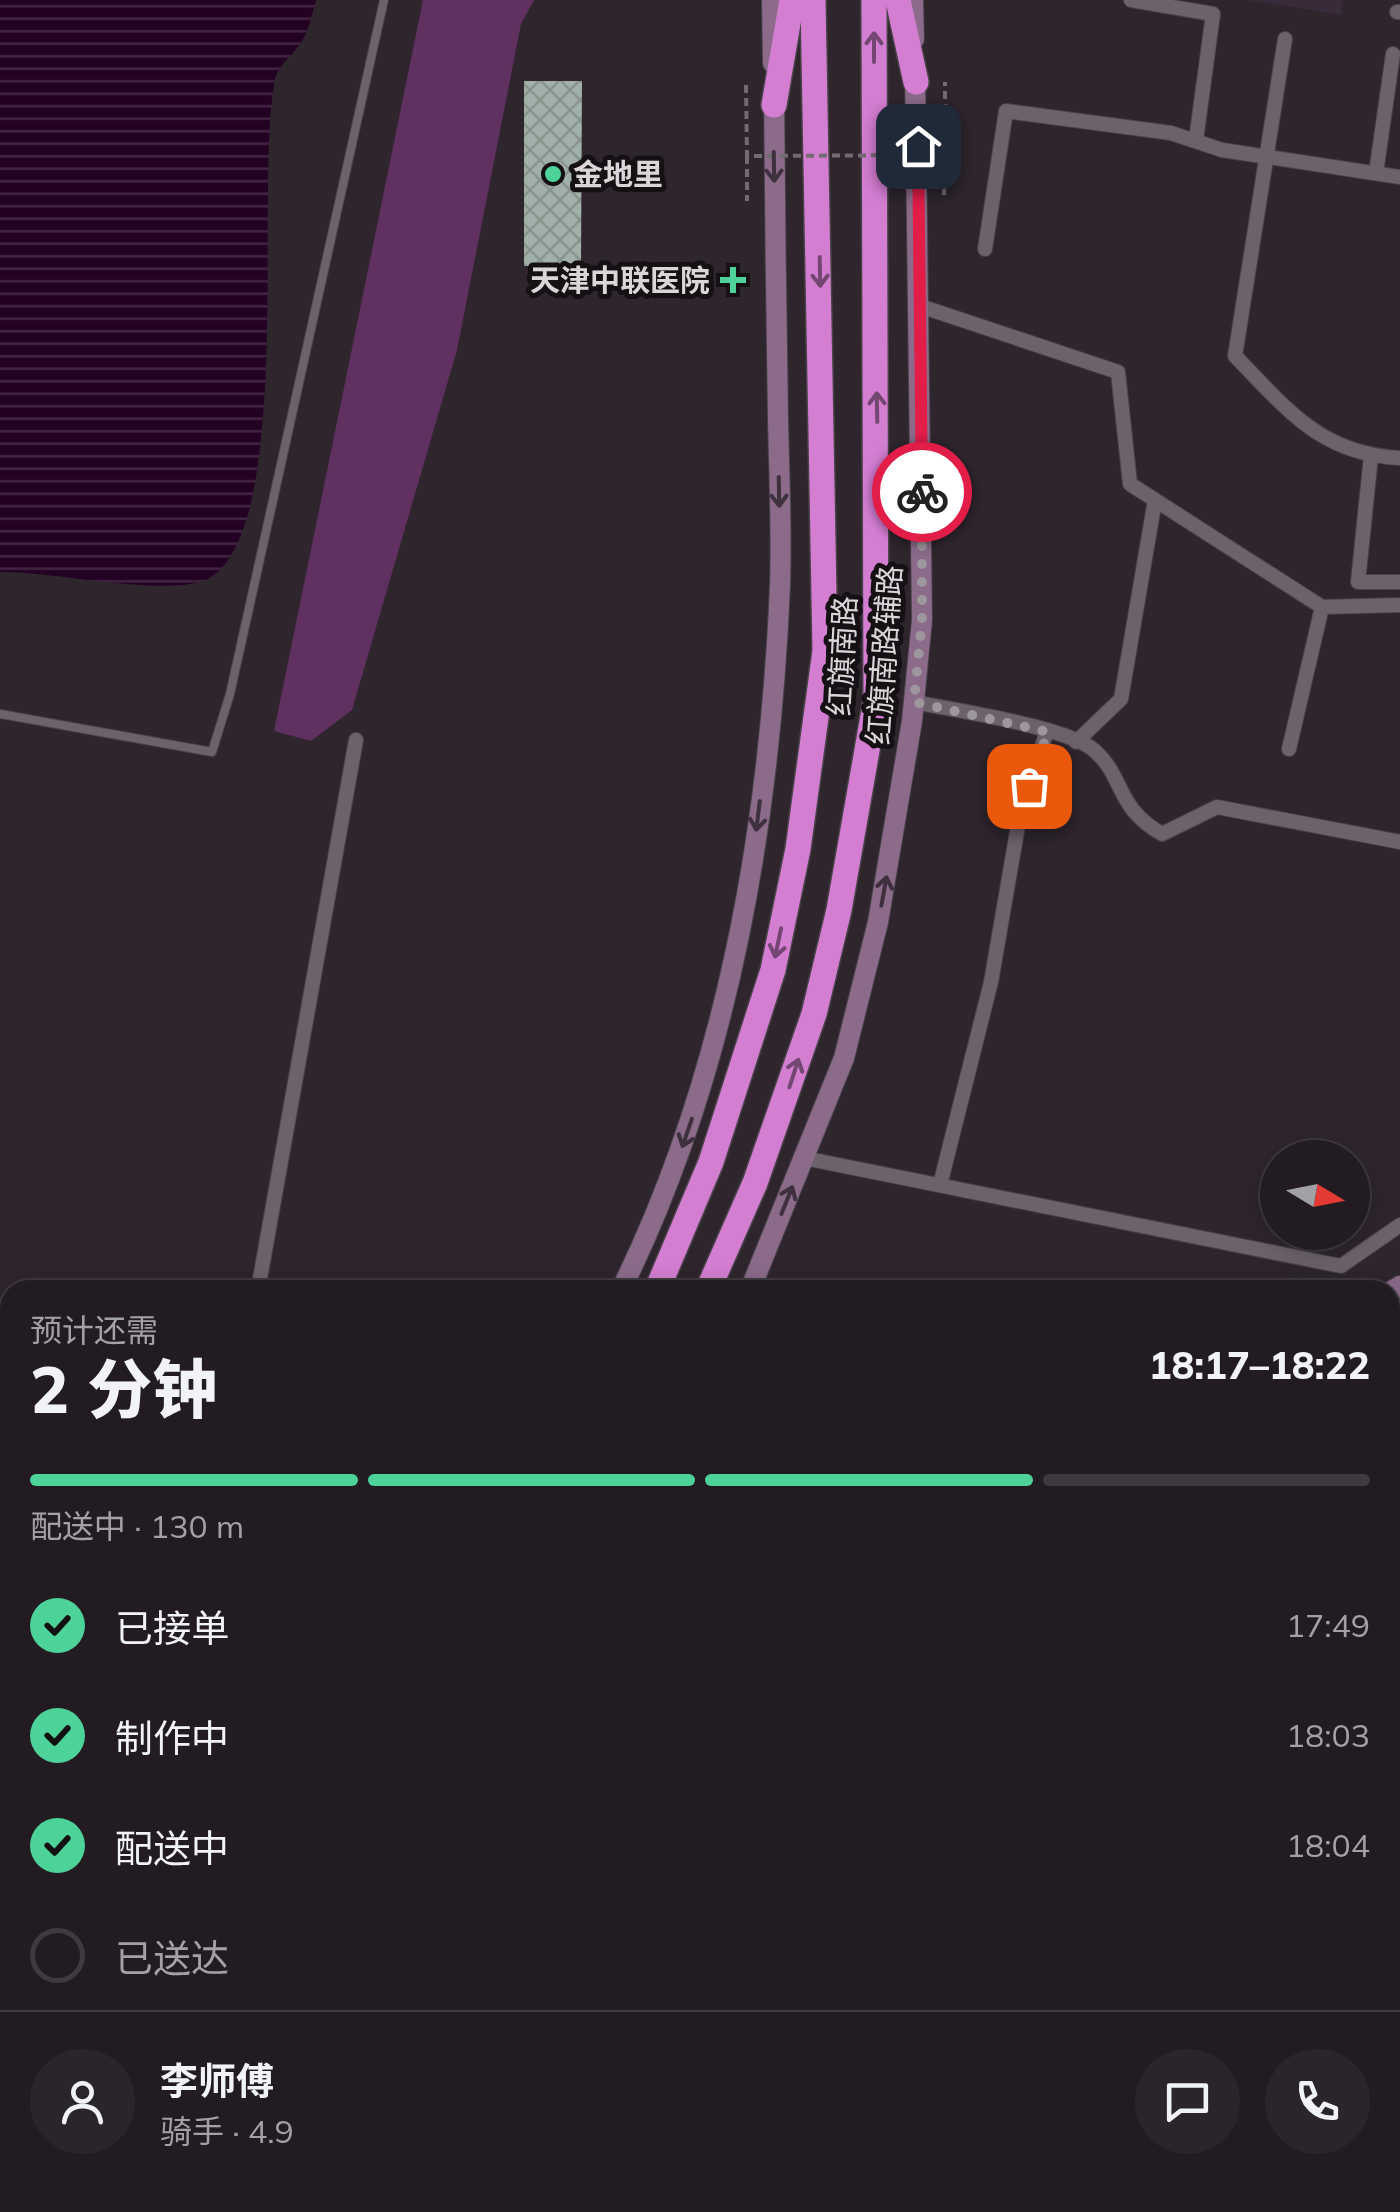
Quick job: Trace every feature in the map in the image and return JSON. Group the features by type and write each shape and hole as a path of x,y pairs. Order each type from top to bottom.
{"highway":[{"path":"774,105 792,0"},
{"name":"红旗南路","path":"661,1280 711,1162 772,970 798,849 825,651 813,0"},
{"name":"红旗南路","path":"713,1280 755,1183 814,1014 839,910 876,699 874,0"},
{"path":"898,0 916,82"}],"main road":[{"path":"625,1280 672,1176 697,1102 740,927 762,787 780,584 772,0"},
{"name":"红旗南路辅路","path":"754,1280 844,1058 878,922 914,702 922,620 913,0"}],"street":[{"path":"1131,0 1213,14 1196,140"},
{"path":"1285,40 1235,356 1308,430 1370,456 1400,458"},
{"path":"1376,173 1393,54"},
{"path":"985,249 1006,111 1400,177"},
{"path":"920,306 1118,372 1130,484 1322,607 1400,606"},
{"path":"1370,456 1358,582 1400,582"},
{"path":"1076,742 1121,699 1155,500"},
{"path":"1290,749 1322,607"},
{"path":"914,702 1048,732 1094,750 1136,819 1162,834 1218,807 1400,842"},
{"path":"940,1185 992,982 1020,814 1048,732"},
{"path":"260,1280 356,740"},
{"path":"804,1158 1341,1266 1400,1225"}],"lane":[{"path":"0,714 212,752 230,694 384,0"}],"path":[{"path":"944,195 945,82"},
{"path":"746,86 747,201"},
{"path":"747,156 944,155"}],"shaded area":[{"path":"0,0 316,0 304,38 275,80 270,128 263,423 253,491 237,544 211,577 194,583 142,585 0,572"},
{"path":"1246,0 1343,0 1341,15"}],"green space":[{"path":"423,0 534,0 521,24 457,350 352,710 311,741 274,731"}],"building":[{"name":"金地里","path":"524,81 582,81 581,266 524,266"}],"way so far":[{"path":"922,492 922,620 914,702 1048,732 1029,786"}],"place":[{"name":"金地里","path":"553,174"},
{"name":"天津中联医院","path":"733,280"}],"route":[{"path":"918,146 922,492"}]}
